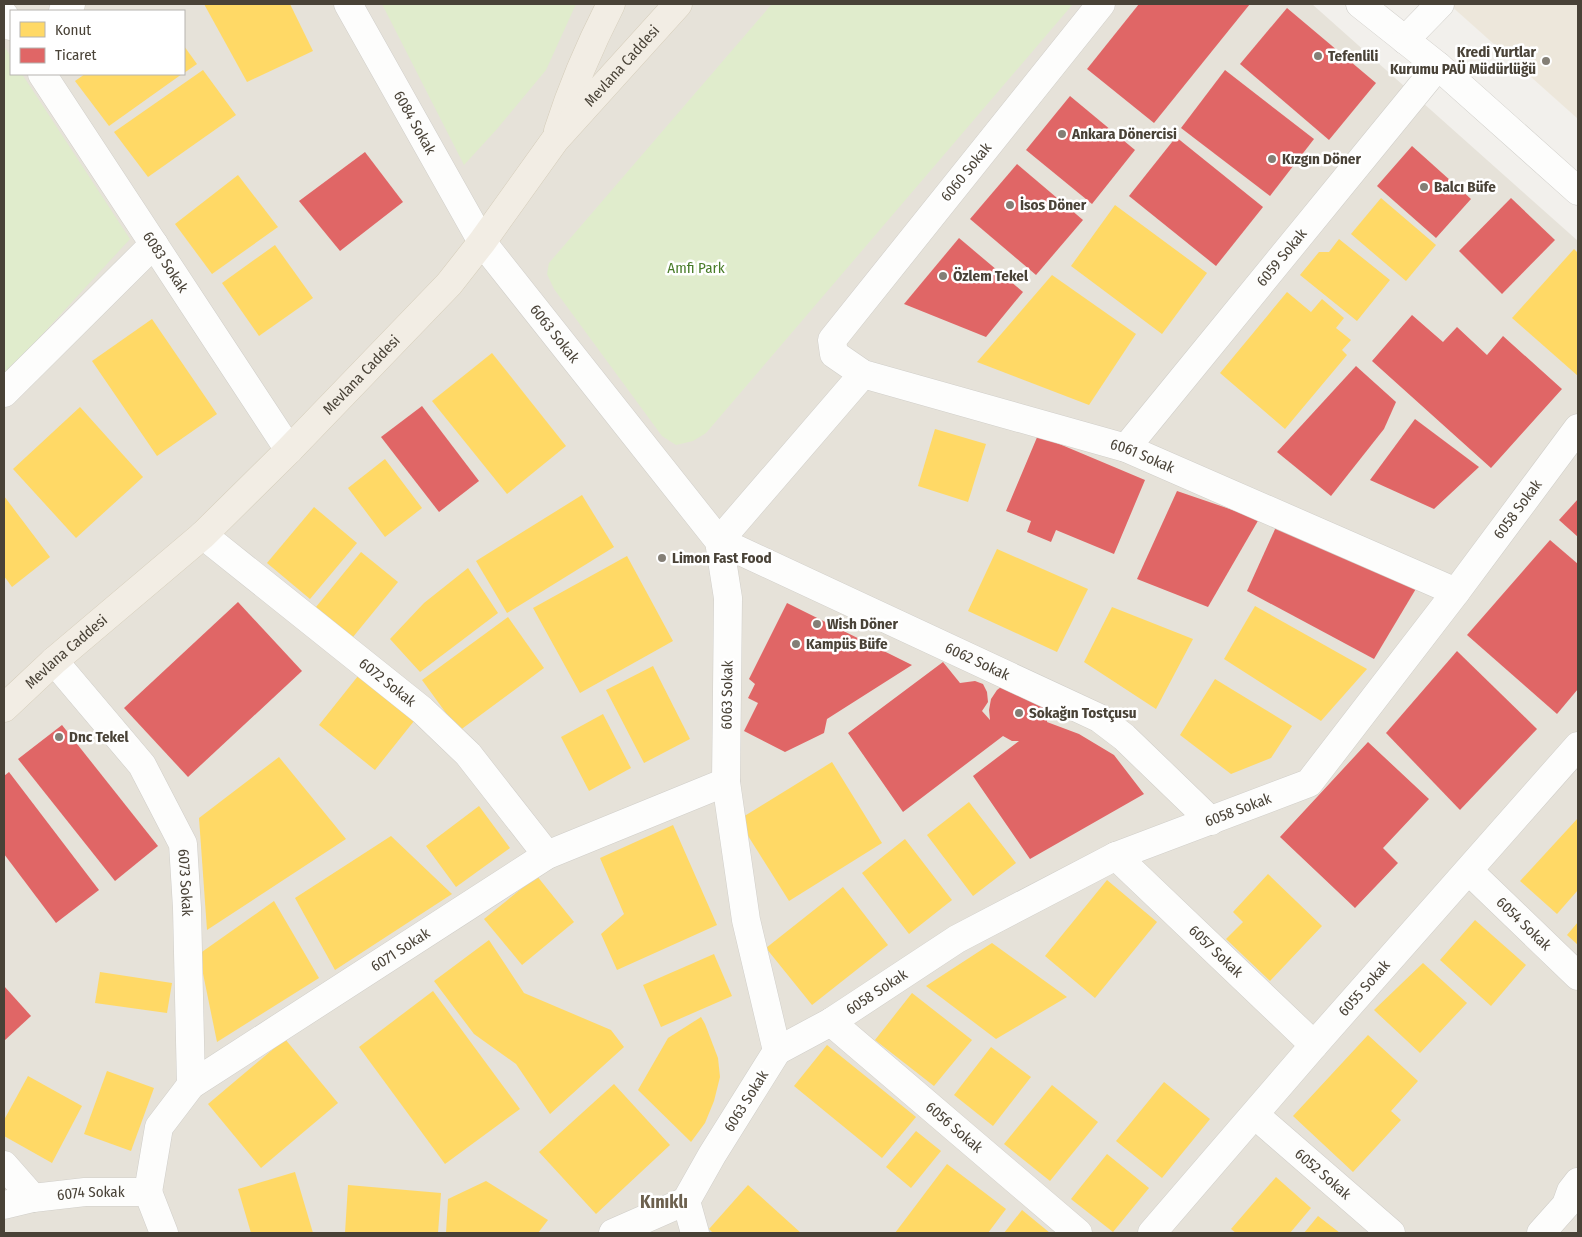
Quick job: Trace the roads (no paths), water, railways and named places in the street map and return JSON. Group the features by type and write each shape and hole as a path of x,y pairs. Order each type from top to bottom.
{"main road":[{"path":"555,140 570,94 596,32 611,4"},
{"name":"Mevlana Caddesi","path":"4,708 54,661 204,535 449,284 482,242 555,140 678,4"}],"street":[{"name":"6084 Sokak","path":"348,4 482,242"},
{"name":"6060 Sokak","path":"832,340 1101,4"},
{"path":"1360,4 1438,66 1578,190"},
{"path":"1405,40 1440,4"},
{"name":"6059 Sokak","path":"1126,448 1438,66"},
{"name":"6083 Sokak","path":"43,75 289,450"},
{"name":"6063 Sokak","path":"482,242 719,541 728,598 726,782 746,920 777,1051 712,1155 686,1201"},
{"path":"4,393 154,244"},
{"name":"6061 Sokak","path":"832,340 834,354 863,374 1126,448 1456,592"},
{"path":"719,541 863,374"},
{"name":"6058 Sokak","path":"777,1051 831,1022 957,939 1116,856 1309,783 1456,592 1578,428"},
{"name":"6072 Sokak","path":"204,535 422,710 468,754 547,855"},
{"name":"6062 Sokak","path":"719,541 1099,718 1124,737 1211,821"},
{"name":"6073 Sokak","path":"54,661 142,765 183,844 187,908 191,1085"},
{"name":"6055 Sokak","path":"1152,1233 1314,1045 1578,746"},
{"name":"6071 Sokak","path":"148,1192 159,1127 191,1085 547,855 726,782"},
{"name":"6057 Sokak","path":"1116,856 1314,1045"},
{"name":"6054 Sokak","path":"1469,871 1578,976"},
{"name":"6056 Sokak","path":"831,1022 1078,1233"},
{"name":"6052 Sokak","path":"1255,1115 1391,1233"},
{"path":"4,1166 33,1198"},
{"name":"6074 Sokak","path":"4,1205 33,1198 85,1192 148,1192"},
{"path":"148,1192 164,1233"},
{"path":"613,1233 686,1201 695,1233"},
{"path":"1541,1233 1574,1201"}],"place":[{"name":"Tefenlili","path":"1318,56"},
{"name":"Kredi Yurtlar Kurumu PAÜ Müdürlüğü","path":"1546,61"},
{"name":"Ankara Dönercisi","path":"1062,134"},
{"name":"Kızgın Döner","path":"1272,159"},
{"name":"Balcı Büfe","path":"1424,187"},
{"name":"İsos Döner","path":"1010,205"},
{"name":"Özlem Tekel","path":"943,276"},
{"name":"Limon Fast Food","path":"662,558"},
{"name":"Wish Döner","path":"817,624"},
{"name":"Kampüs Büfe","path":"796,644"},
{"name":"Sokağın Tostçusu","path":"1019,713"},
{"name":"Dnc Tekel","path":"59,737"}],"district":[{"name":"Kınıklı","path":"664,1202"}],"park label":[{"name":"Amfi Park","path":"696,268"}]}
